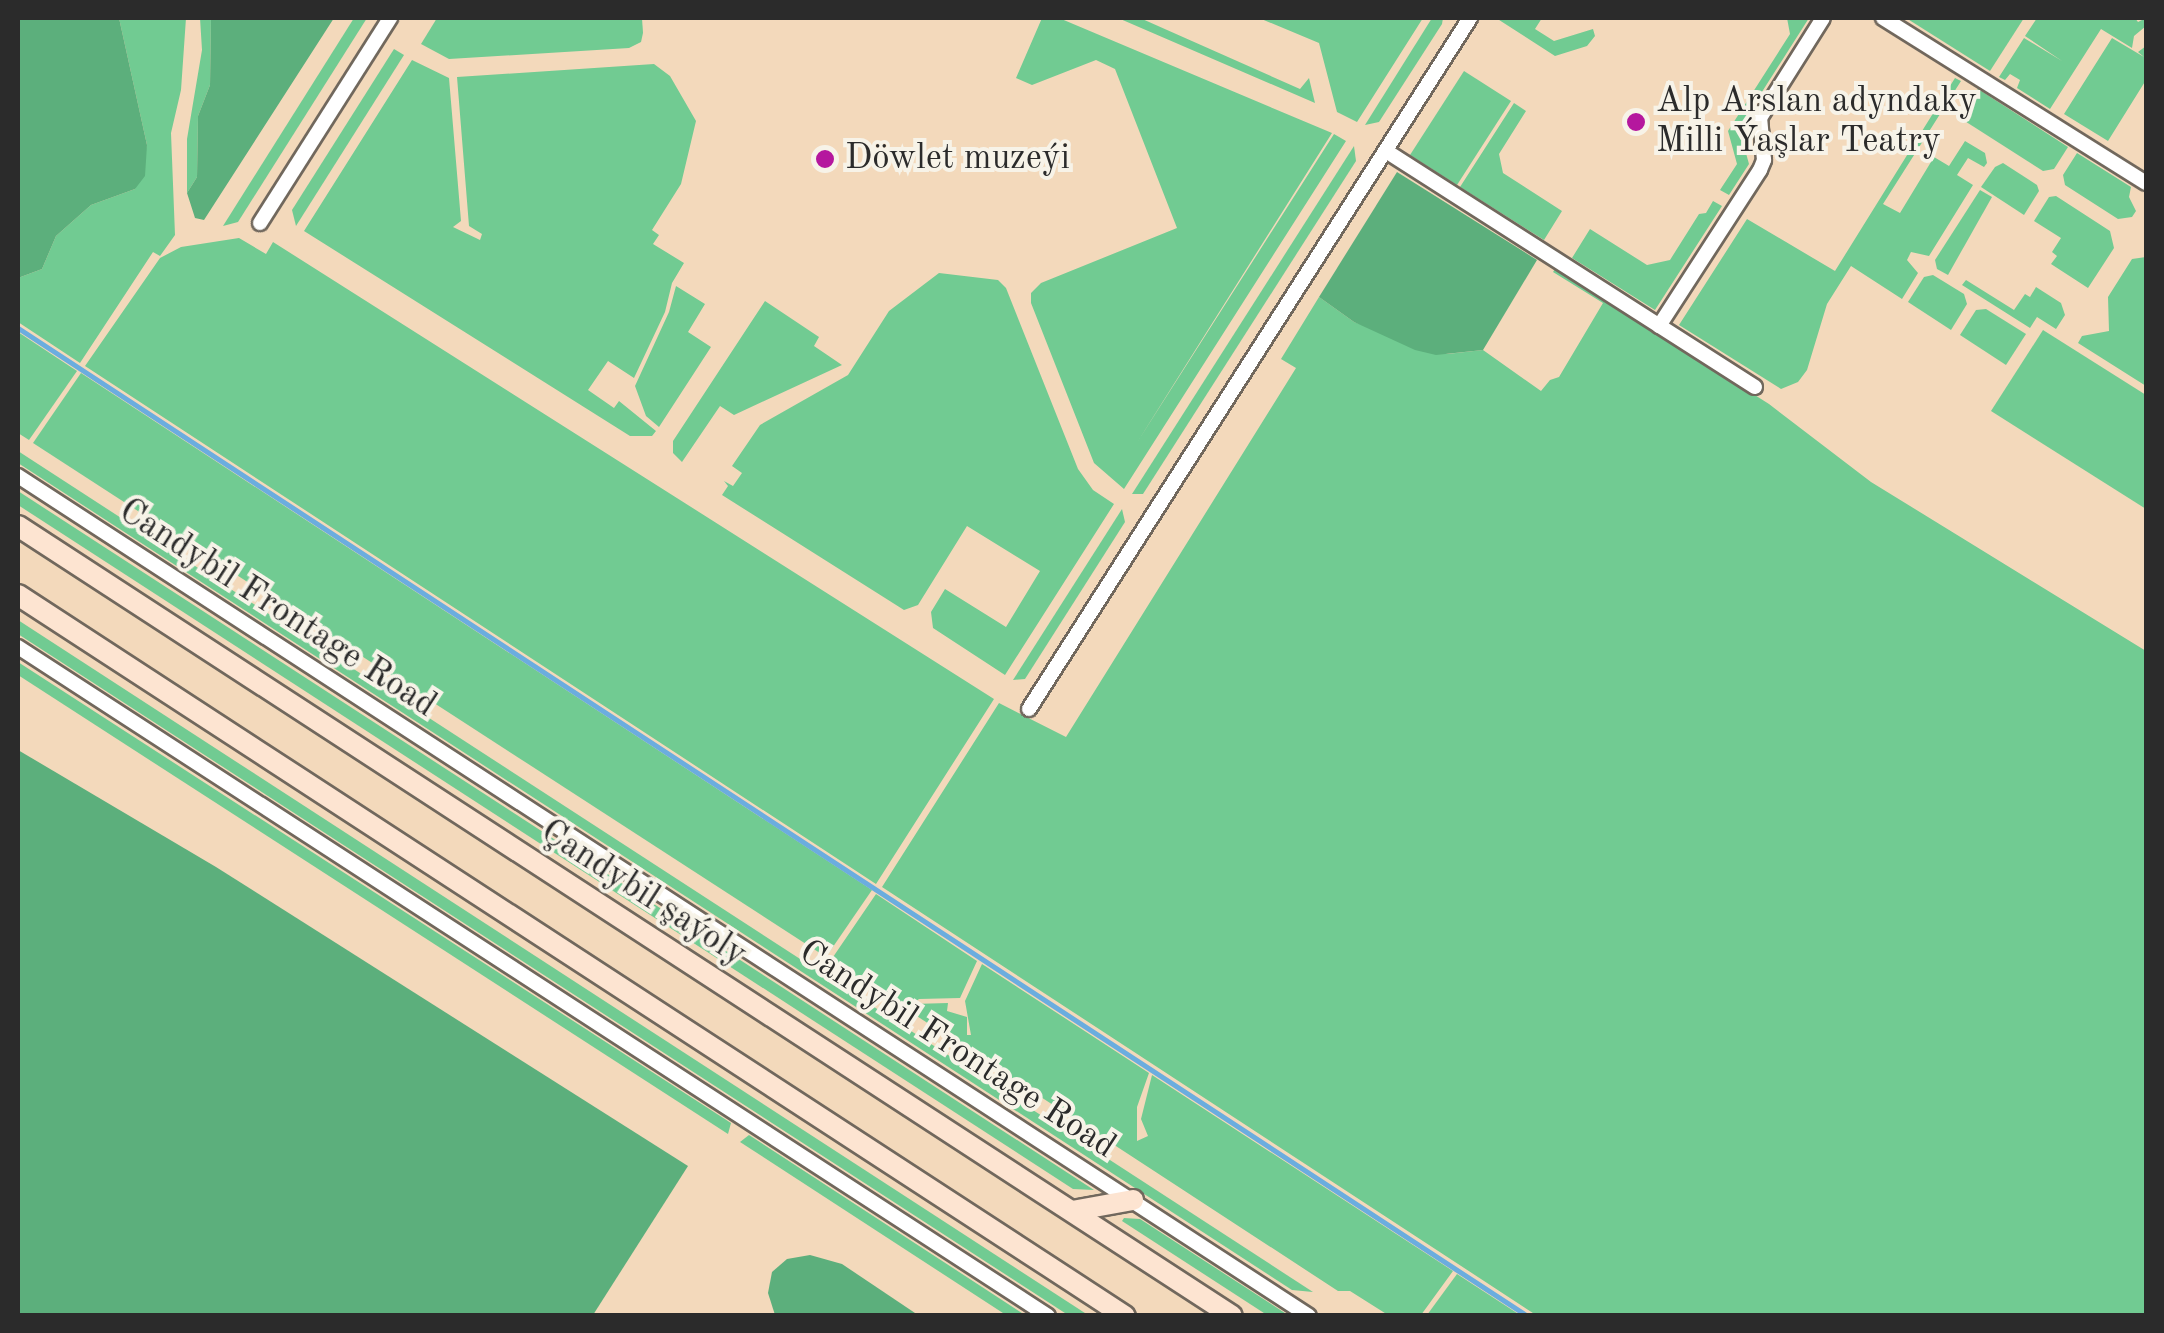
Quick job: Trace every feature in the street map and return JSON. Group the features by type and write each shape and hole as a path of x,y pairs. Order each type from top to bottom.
{"main road":[{"name":"Çandybil şaýoly","path":"18,526 1232,1316"},
{"path":"18,595 1125,1316"},
{"path":"1072,1211 1133,1200"}],"street":[{"path":"260,223 390,18"},
{"path":"1029,709 1470,18"},
{"path":"1659,326 1760,170 1764,160 1760,118 1823,18"},
{"path":"1883,18 2146,183"},
{"path":"1386,151 1755,387"},
{"name":"Candybil Frontage Road","path":"18,476 1309,1316"},
{"path":"18,647 1048,1316"}],"green space":[{"path":"18,18 119,18 147,145 145,176 135,189 91,205 56,236 42,269 18,278"},
{"path":"119,18 186,18 181,90 171,133 175,235 160,256 153,252 80,363 18,322 18,278 42,269 56,236 91,205 135,189 147,145"},
{"path":"200,18 211,18 210,85 198,116 197,177 187,193 187,139 202,50"},
{"path":"211,18 334,18 204,220 195,218 187,193 197,177 198,116 210,85"},
{"path":"354,18 367,18 238,222 223,226"},
{"path":"437,18 642,18 643,33 641,42 629,48 449,59 421,44"},
{"path":"1042,18 1059,18 1332,133 1138,441 1334,134 1346,141 1124,489 1094,463 1031,303 1031,293 1041,283 1177,228 1115,69 1096,60 1032,85 1016,78"},
{"path":"1118,18 1140,18 1300,89 1309,78 1315,103"},
{"path":"1259,18 1423,18 1357,122 1337,112 1319,43"},
{"path":"1432,18 1443,18 1442,24 1379,122 1365,125"},
{"path":"1496,18 1542,18 1535,29 1554,41 1593,29 1595,36 1587,46 1555,56"},
{"path":"1787,18 1809,18 1739,128 1749,164 1729,195 1720,190 1737,164 1728,131 1790,34"},
{"path":"1906,18 2024,18 1990,71"},
{"path":"2037,18 2135,18 2138,22 2146,18 2146,26 2134,36 2132,48 2101,29 2050,109 2017,88 2020,80 2010,74 2005,80 1999,77 2024,38 2062,61 2025,36"},
{"path":"2112,38 2144,57 2138,52 2146,46 2146,80 2108,141 2064,114"},
{"path":"394,49 404,55 296,226 292,210"},
{"path":"412,60 449,78 461,221 453,227 480,240 482,234 469,226 457,77 654,64 670,76 696,121 681,184 652,230 659,235 653,244 684,263 672,283 665,312 634,378 608,361 588,390 614,408 619,401 656,431 652,436 630,436 304,231"},
{"path":"1464,71 1511,101 1457,185 1410,155"},
{"path":"1955,78 1961,81 1883,204 1900,213 1934,157 1949,166 1965,141 1985,153 1987,163 1984,167 1968,158 1957,175 1973,185 1929,256 1911,252 1907,260 1918,273 1902,299 1851,266 1827,304 1807,370 1798,382 1781,389 1679,325 1747,219 1835,271"},
{"path":"1978,89 2068,147 2054,169 2043,171 1960,118"},
{"path":"1514,103 1526,111 1499,154 1503,173 1562,211 1544,240 1460,187"},
{"path":"1354,146 1356,161 1143,494 1132,494"},
{"path":"2077,153 2131,187 2129,197 2136,211 2132,217 2118,219 2065,185 2063,175"},
{"path":"2003,163 2037,185 2039,191 2024,215 1981,187 1995,167"},
{"path":"1397,172 1537,260 1483,350 1436,355 1415,350 1354,322 1319,297"},
{"path":"1980,190 1992,197 1948,275 1937,269 1935,260"},
{"path":"2056,196 2110,231 2114,248 2088,288 2051,264 2057,256 2052,252 2061,238 2034,221 2049,197"},
{"path":"1713,201 1722,206 1655,310 1572,258 1590,229 1647,265 1670,260 1699,214 1706,213"},
{"path":"239,238 266,254 273,242 994,699 876,884 85,366 160,258 181,247"},
{"path":"2146,257 2146,386 2078,343 2082,336 2109,331 2108,297 2132,259"},
{"path":"1555,269 1769,404 1871,482 2146,651 2146,1315 1536,1315 882,887 999,703 1066,737 1296,368 1281,359 1319,297 1354,322 1447,354 1483,350 1541,391 1550,380 1559,377 1603,303 1553,272"},
{"path":"939,273 998,280 1006,288 1078,469 1093,490 1114,504 1005,675 933,628 931,612 945,589 1006,627 1040,571 967,526 918,605 904,610 722,495 728,486 724,481 733,486 742,473 732,466 760,425 848,375 889,311"},
{"path":"1933,275 1964,294 1967,304 1951,330 1908,302 1924,277"},
{"path":"1966,280 2014,310 2025,294 2030,297 2036,287 2061,303 2065,315 2056,329 2037,317 2030,328 1962,285"},
{"path":"676,286 705,304 688,332 711,347 659,427 646,416 635,386 669,312"},
{"path":"765,301 819,337 814,346 842,365 734,415 720,406 682,462 673,453 673,441"},
{"path":"1986,309 2026,334 2006,365 1960,335 1976,310"},
{"path":"2043,330 2146,395 2146,509 1991,411"},
{"path":"18,332 77,371 29,440 18,433"},
{"path":"81,373 872,890 826,957 33,443"},
{"path":"18,451 1313,1292 1292,1290 18,463"},
{"path":"18,491 1094,1190 1073,1189 18,505"},
{"path":"1122,509 1125,522 1025,679 1013,680"},
{"path":"18,620 1088,1315 1068,1315 18,634"},
{"path":"18,662 731,1123 728,1134 18,675"},
{"path":"18,750 216,867 688,1166 593,1315 18,1315"},
{"path":"876,894 977,961 960,998 919,999 913,1004 948,1003 947,1011 967,1017 967,1035 971,1035 965,1001 982,964 1149,1073 1137,1107 1137,1141 1148,1136 1141,1119 1152,1075 1453,1271 1421,1315 1388,1315 1350,1291 1338,1291 831,960"},
{"path":"749,1135 1025,1315 1006,1315 740,1142"},
{"path":"1140,1219 1288,1315 1267,1315 1122,1221"},
{"path":"810,1255 842,1264 918,1315 775,1315 768,1293 772,1272 787,1259"},
{"path":"1457,1274 1520,1315 1427,1315"}],"waterway":[{"path":"18,328 1527,1316"}],"place":[{"name":"Alp Arslan adyndaky Milli Ýaşlar Teatry","path":"1636,122"},
{"name":"Döwlet muzeýi","path":"825,159"}]}
